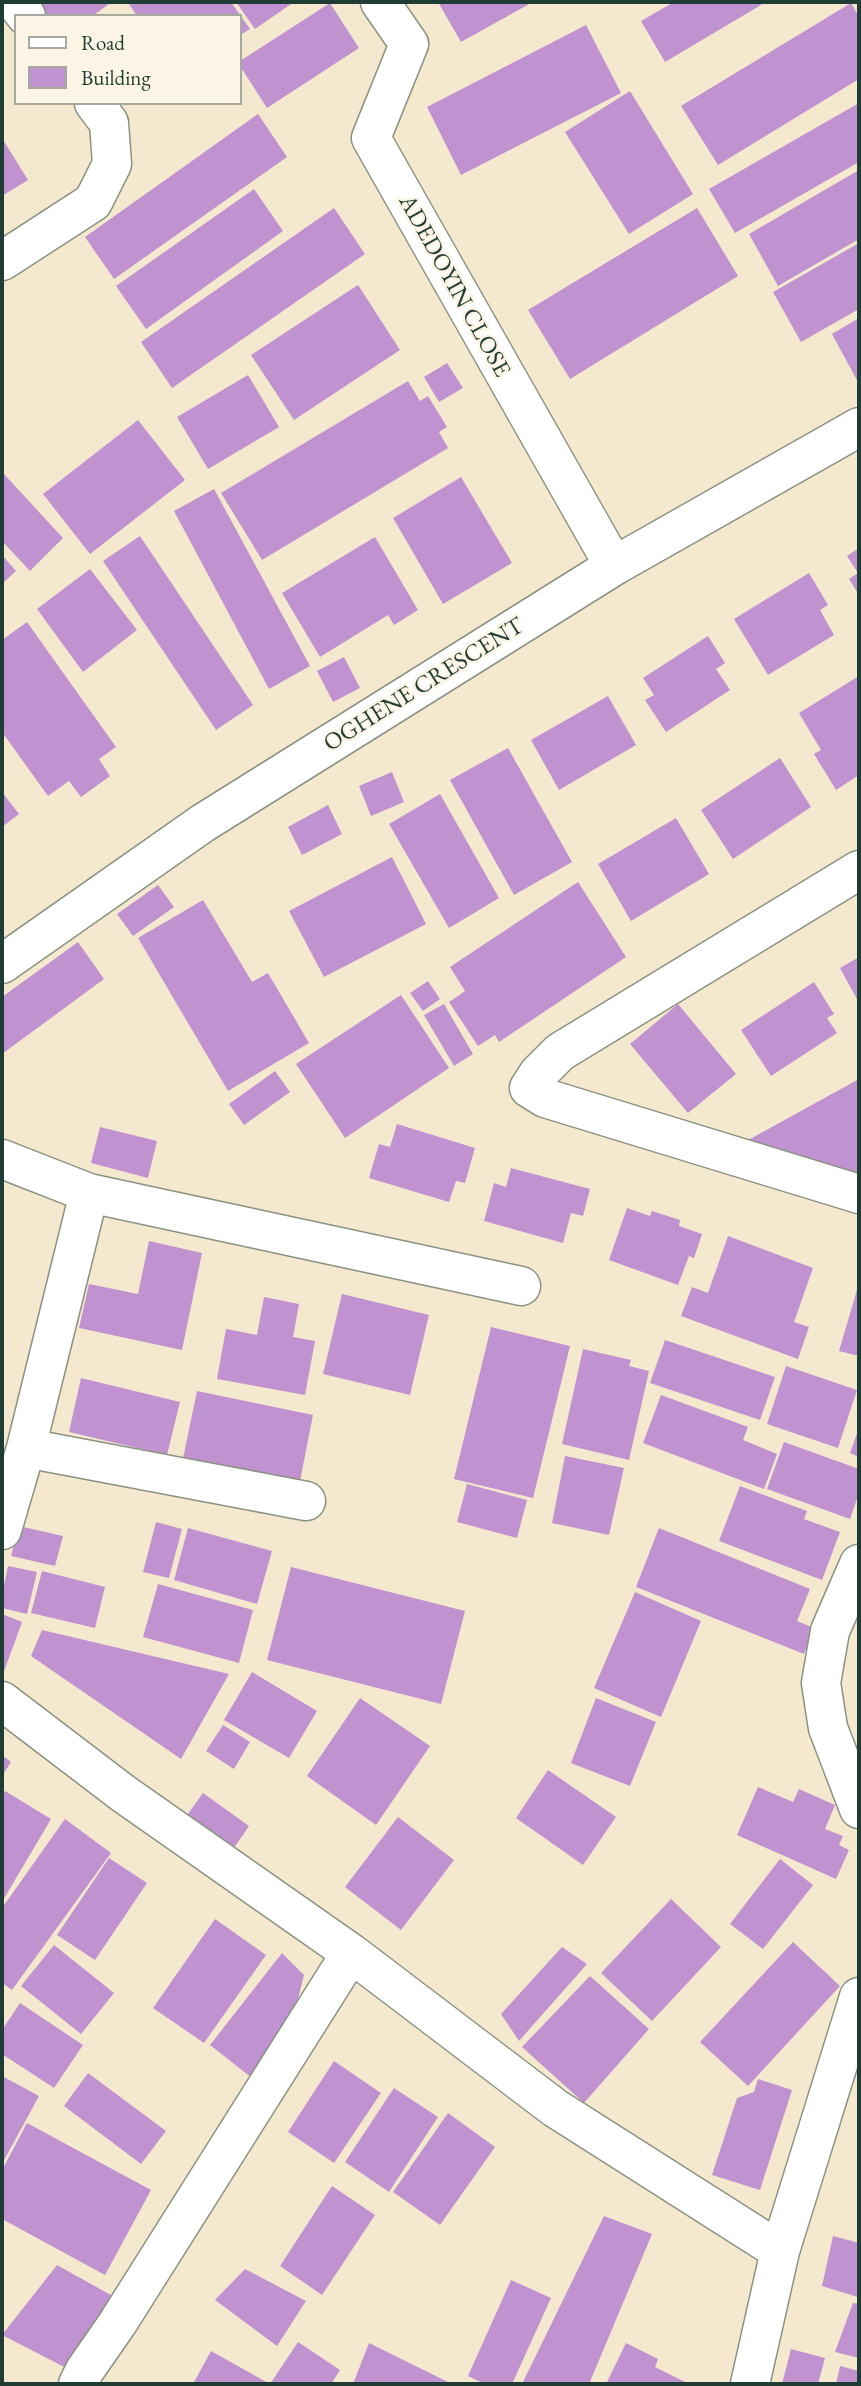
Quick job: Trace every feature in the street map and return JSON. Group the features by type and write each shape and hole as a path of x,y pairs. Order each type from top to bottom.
{"street":[{"name":"ADEDOYIN CLOSE","path":"380,2 409,44 371,138 614,566"},
{"path":"2,261 93,202 112,164 109,124 95,105"},
{"name":"OGHENE CRESCENT","path":"2,964 203,823 614,566 859,427"},
{"path":"859,870 560,1052 538,1074 529,1088 545,1098 859,1194"},
{"path":"2,1159 89,1193 522,1286"},
{"path":"2,1530 26,1448 89,1193"},
{"path":"26,1448 306,1501"},
{"path":"859,1564 830,1631 821,1683 828,1728 859,1809"},
{"path":"2,1701 124,1794 351,1953 555,2108 780,2251"},
{"path":"78,2384 351,1953"},
{"path":"750,2384 780,2251 859,1997"}],"building":[{"path":"35,2 112,2 95,14 44,14"},
{"path":"231,2 239,14 136,14 129,4"},
{"path":"236,2 294,2 255,29"},
{"path":"438,2 533,2 461,42"},
{"path":"674,2 766,2 665,62 641,21"},
{"path":"330,3 359,48 267,108 242,69 242,60"},
{"path":"851,3 859,17 859,79 718,165 681,106"},
{"path":"242,18 250,29 242,34"},
{"path":"586,25 621,93 461,175 427,107"},
{"path":"630,91 693,194 629,234 565,132"},
{"path":"859,103 859,162 735,233 709,189"},
{"path":"258,114 287,157 114,279 85,237"},
{"path":"2,138 28,180 2,196"},
{"path":"859,170 859,239 778,286 749,234"},
{"path":"254,189 283,231 146,329 116,286"},
{"path":"334,208 365,254 172,388 141,342"},
{"path":"697,208 738,276 570,379 528,310"},
{"path":"859,243 859,309 801,342 773,292"},
{"path":"358,285 400,350 294,420 251,355"},
{"path":"859,318 859,384 832,334"},
{"path":"447,363 463,388 439,402 424,377"},
{"path":"248,375 279,427 208,469 177,417"},
{"path":"408,381 420,401 428,396 447,427 439,432 448,448 262,560 221,493"},
{"path":"138,420 185,480 90,554 43,494"},
{"path":"2,472 63,538 30,571 2,541"},
{"path":"461,477 512,563 443,604 393,518"},
{"path":"214,489 310,666 269,689 174,511"},
{"path":"140,536 253,705 216,730 103,561"},
{"path":"375,537 418,610 394,625 388,615 320,657 282,593"},
{"path":"859,548 859,595 849,579 858,573 847,556"},
{"path":"2,555 16,571 2,584"},
{"path":"90,569 137,630 83,672 37,609"},
{"path":"809,573 828,605 820,610 834,635 768,675 734,619"},
{"path":"27,622 116,747 99,759 110,776 81,797 69,781 48,796 2,732 2,640"},
{"path":"708,636 725,663 716,669 730,690 666,732 645,700 654,695 643,678"},
{"path":"344,657 360,688 333,702 317,671"},
{"path":"859,676 859,775 836,790 814,754 821,750 799,713"},
{"path":"608,696 636,745 559,790 531,740"},
{"path":"508,748 572,862 514,895 450,780"},
{"path":"780,758 811,807 733,859 701,810"},
{"path":"392,772 404,802 371,816 359,786"},
{"path":"2,792 19,814 2,827"},
{"path":"440,794 499,898 449,928 389,824"},
{"path":"328,805 342,834 302,855 288,827"},
{"path":"676,818 709,874 631,921 598,864"},
{"path":"392,857 426,924 324,977 289,911"},
{"path":"578,882 626,957 499,1042 495,1035 478,1046 449,1002 465,991 450,967"},
{"path":"158,885 174,907 133,936 117,914"},
{"path":"203,900 252,982 268,973 309,1043 228,1091 138,938"},
{"path":"78,942 104,979 2,1054 2,997"},
{"path":"859,957 859,1003 840,968"},
{"path":"428,981 440,999 423,1011 410,993"},
{"path":"814,982 834,1014 827,1018 837,1033 771,1076 741,1030"},
{"path":"401,995 449,1068 345,1138 296,1064"},
{"path":"444,1004 473,1054 454,1066 424,1015"},
{"path":"678,1004 736,1074 688,1113 630,1044"},
{"path":"275,1071 290,1092 244,1125 229,1104"},
{"path":"859,1079 859,1174 741,1144"},
{"path":"397,1124 475,1148 465,1183 456,1181 449,1202 369,1178 379,1144 390,1147"},
{"path":"100,1127 157,1141 148,1178 91,1163"},
{"path":"511,1168 590,1189 583,1216 571,1213 563,1243 484,1221 494,1183 506,1187"},
{"path":"627,1208 650,1216 652,1211 680,1220 679,1226 702,1234 694,1258 689,1256 678,1285 609,1260"},
{"path":"728,1236 813,1268 794,1322 809,1327 798,1359 681,1316 692,1287 708,1293"},
{"path":"149,1241 202,1253 182,1350 79,1328 89,1284 138,1294"},
{"path":"859,1283 859,1356 839,1351"},
{"path":"342,1294 429,1315 410,1395 323,1374"},
{"path":"264,1297 299,1304 293,1337 315,1341 305,1395 217,1379 226,1329 257,1335"},
{"path":"491,1327 570,1346 533,1498 454,1479"},
{"path":"665,1340 775,1377 760,1420 650,1383"},
{"path":"583,1349 631,1360 629,1366 649,1371 629,1460 562,1444"},
{"path":"786,1366 857,1390 838,1448 767,1424"},
{"path":"81,1378 180,1402 167,1455 69,1432"},
{"path":"197,1391 313,1415 299,1486 182,1463"},
{"path":"661,1395 748,1427 743,1440 777,1454 764,1489 643,1443"},
{"path":"859,1428 859,1457 850,1453"},
{"path":"784,1442 859,1469 859,1493 850,1519 767,1489"},
{"path":"565,1456 624,1468 609,1535 552,1523"},
{"path":"467,1484 527,1500 517,1538 457,1522"},
{"path":"740,1486 807,1511 804,1519 840,1532 822,1580 719,1541"},
{"path":"156,1522 182,1529 169,1578 143,1572"},
{"path":"19,1526 63,1536 55,1566 11,1556"},
{"path":"188,1528 272,1551 257,1604 174,1580"},
{"path":"659,1528 810,1589 797,1621 814,1628 804,1654 636,1587"},
{"path":"8,1566 37,1572 27,1614 2,1608"},
{"path":"291,1567 465,1611 441,1704 267,1660"},
{"path":"42,1571 105,1587 95,1628 31,1613"},
{"path":"158,1584 253,1610 239,1663 143,1637"},
{"path":"635,1592 701,1621 661,1717 594,1688"},
{"path":"2,1614 22,1622 2,1677"},
{"path":"42,1630 229,1674 181,1759 31,1656"},
{"path":"252,1672 317,1711 289,1758 224,1720"},
{"path":"360,1698 430,1746 376,1825 307,1776"},
{"path":"596,1698 656,1722 630,1786 571,1763"},
{"path":"223,1725 250,1742 234,1769 206,1751"},
{"path":"2,1755 11,1762 2,1776"},
{"path":"548,1770 616,1817 583,1865 516,1818"},
{"path":"758,1787 793,1802 799,1789 835,1805 825,1829 843,1836 839,1845 849,1850 836,1879 737,1835"},
{"path":"5,1791 51,1819 2,1902 2,1796"},
{"path":"203,1793 249,1826 232,1851 185,1818"},
{"path":"398,1817 454,1860 401,1930 345,1887"},
{"path":"65,1819 111,1853 12,1990 2,1983 2,1908"},
{"path":"109,1858 147,1883 95,1960 57,1935"},
{"path":"780,1859 813,1885 763,1949 730,1924"},
{"path":"671,1899 721,1947 652,2021 601,1973"},
{"path":"215,1919 266,1955 204,2043 153,2008"},
{"path":"793,1942 840,1986 748,2086 700,2042"},
{"path":"54,1945 114,1993 81,2034 21,1986"},
{"path":"562,1947 587,1964 519,2041 501,2014"},
{"path":"282,1953 304,1975 290,2030 252,2078 210,2045"},
{"path":"590,1976 649,2029 584,2103 522,2047"},
{"path":"20,2003 83,2045 54,2088 2,2054 2,2030"},
{"path":"334,2061 381,2093 334,2163 288,2132"},
{"path":"88,2073 166,2131 141,2164 64,2106"},
{"path":"2,2076 39,2096 2,2164"},
{"path":"758,2079 792,2090 760,2190 712,2175 737,2098 754,2092"},
{"path":"394,2088 438,2117 389,2192 345,2162"},
{"path":"448,2113 495,2147 440,2225 393,2192"},
{"path":"27,2123 151,2190 105,2275 2,2219 2,2170"},
{"path":"332,2186 375,2215 322,2295 280,2266"},
{"path":"604,2216 652,2234 589,2384 522,2384"},
{"path":"833,2236 859,2243 858,2297 822,2286"},
{"path":"57,2265 118,2299 72,2371 2,2335"},
{"path":"245,2269 306,2301 277,2346 215,2300"},
{"path":"511,2280 551,2298 512,2384 485,2384 468,2376"},
{"path":"853,2303 859,2304 859,2358 835,2352"},
{"path":"298,2342 340,2370 331,2384 270,2384"},
{"path":"369,2343 452,2384 353,2384"},
{"path":"626,2343 658,2359 655,2367 685,2382 684,2384 606,2384"},
{"path":"791,2349 825,2358 818,2384 782,2384"},
{"path":"211,2351 270,2384 193,2384"},
{"path":"840,2366 859,2371 859,2384 836,2384"}]}
